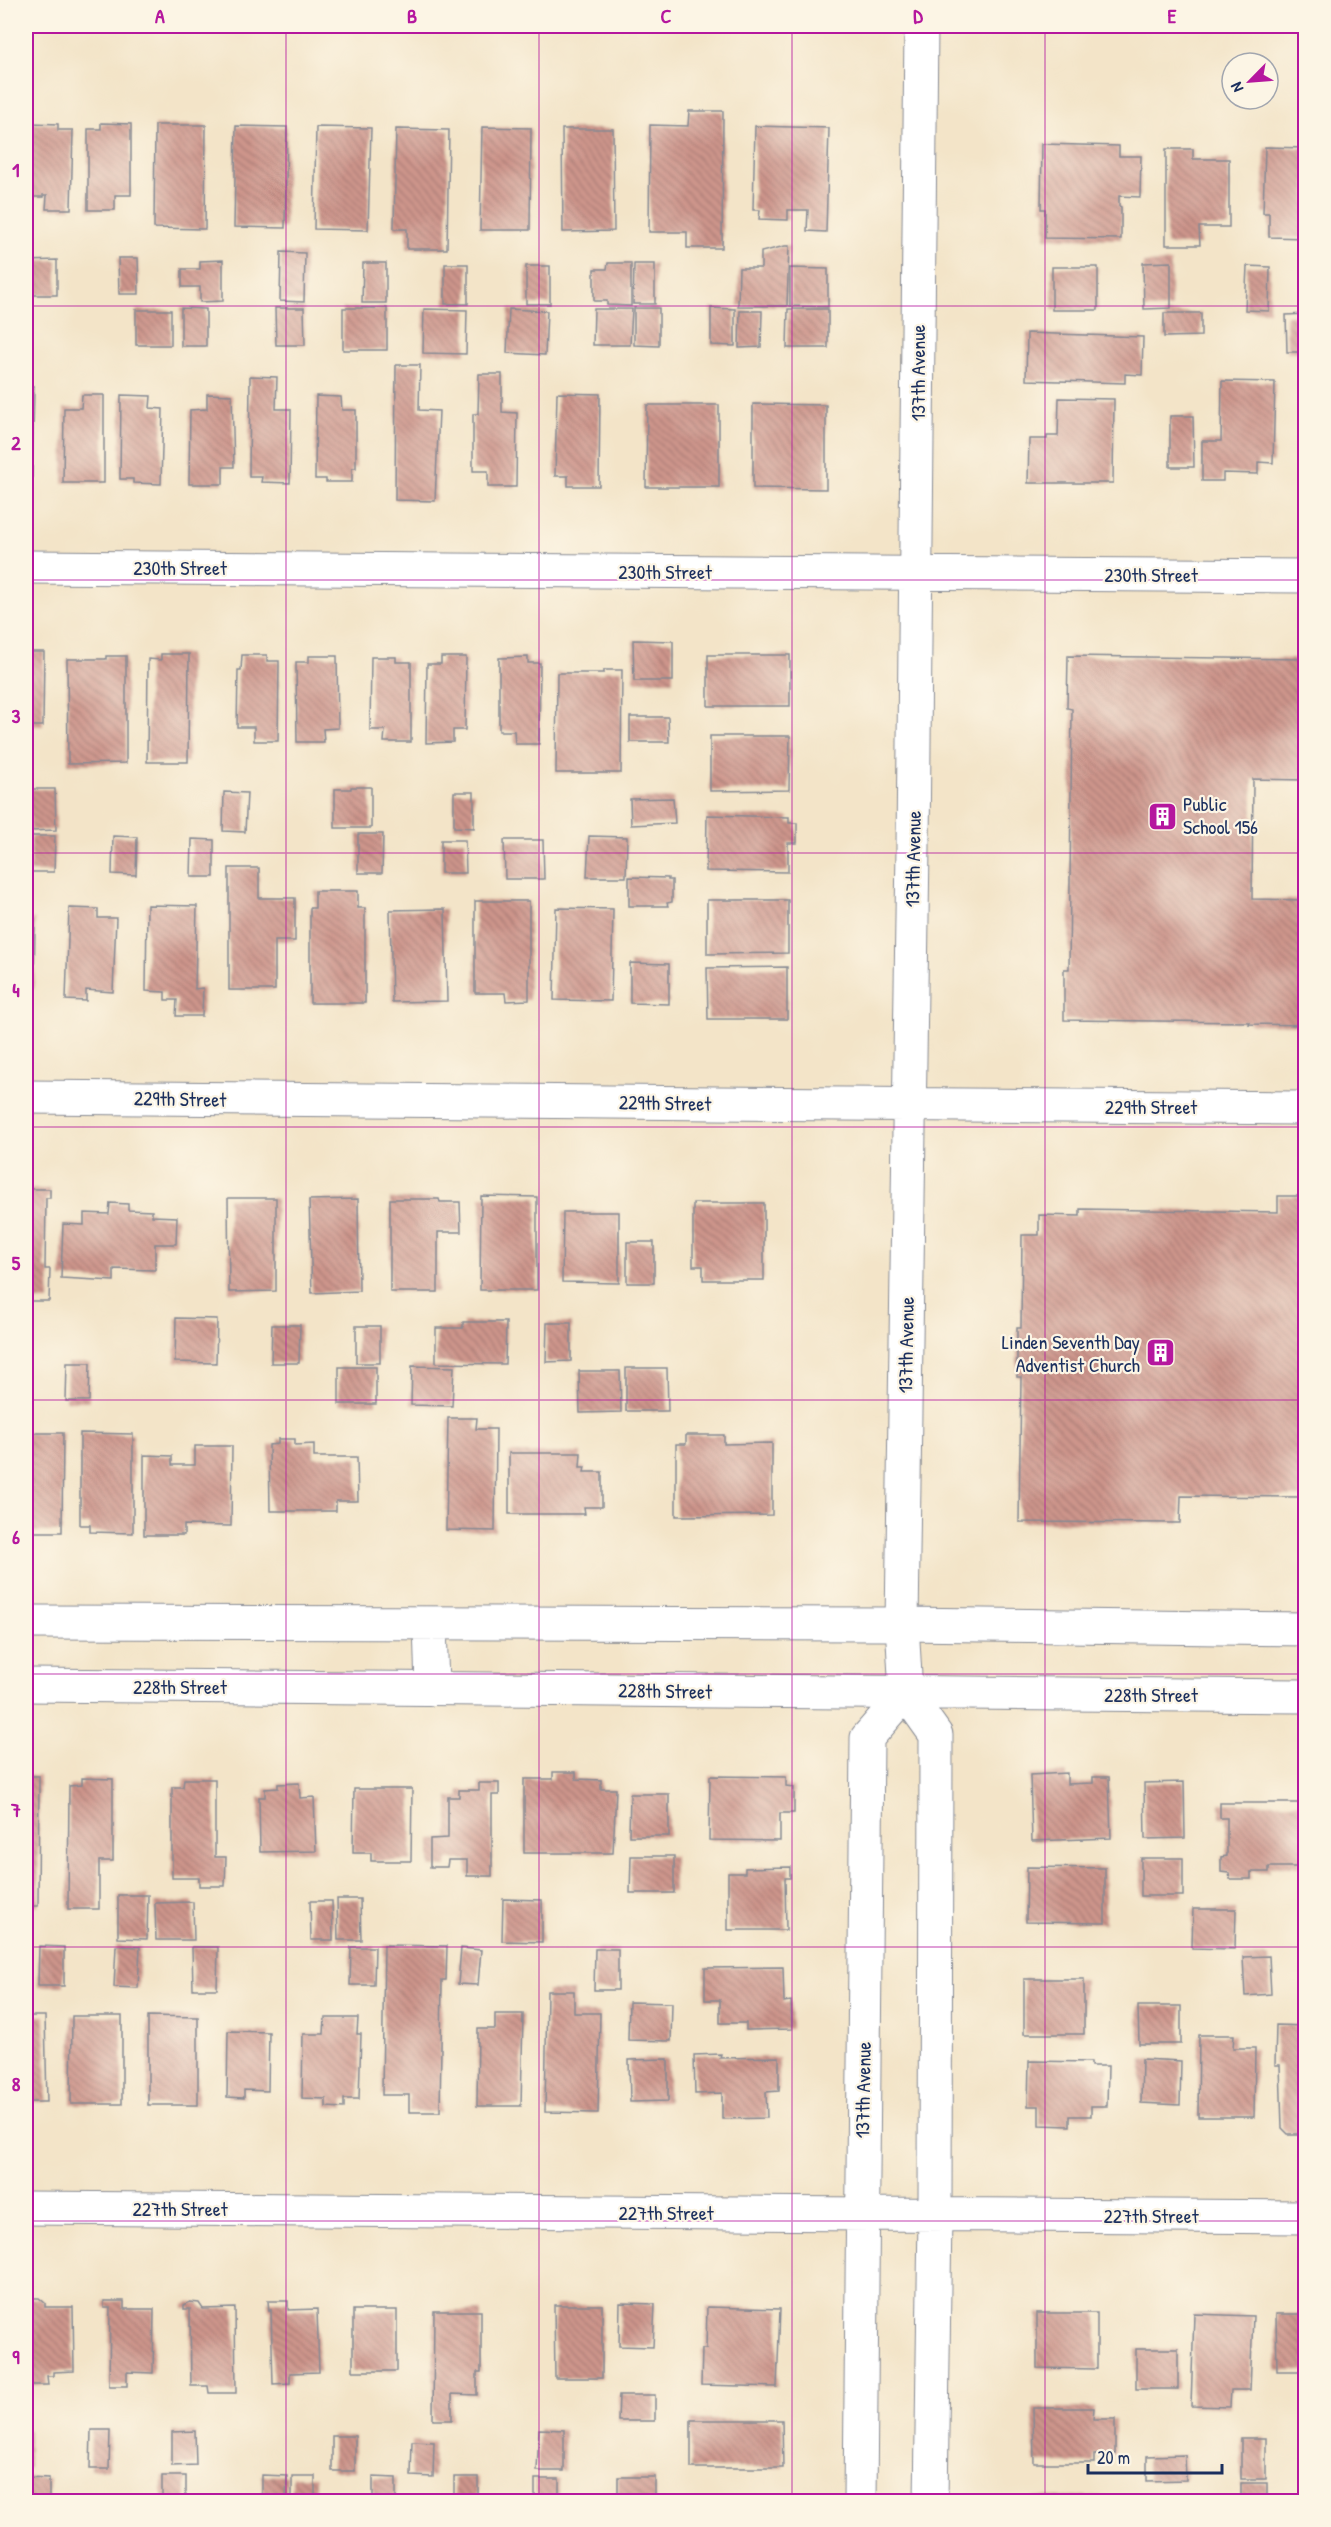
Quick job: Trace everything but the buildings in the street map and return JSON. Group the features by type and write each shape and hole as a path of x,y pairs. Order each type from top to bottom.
{"street":[{"name":"137th Avenue","path":"860,2502 867,1738 906,1693 902,1624 917,573 921,26"},
{"name":"230th Street","path":"26,567 1305,576"},
{"name":"229th Street","path":"26,1097 1305,1108"},
{"path":"26,1622 902,1624 1305,1629"},
{"path":"430,1623 432,1689"},
{"name":"228th Street","path":"26,1685 1305,1696"},
{"path":"906,1693 936,1735 932,2502"},
{"name":"227th Street","path":"26,2208 1305,2217"}],"place":[{"name":"Public School 156","path":"1162,816"},
{"name":"Linden Seventh Day Adventist Church","path":"1161,1353"}]}
